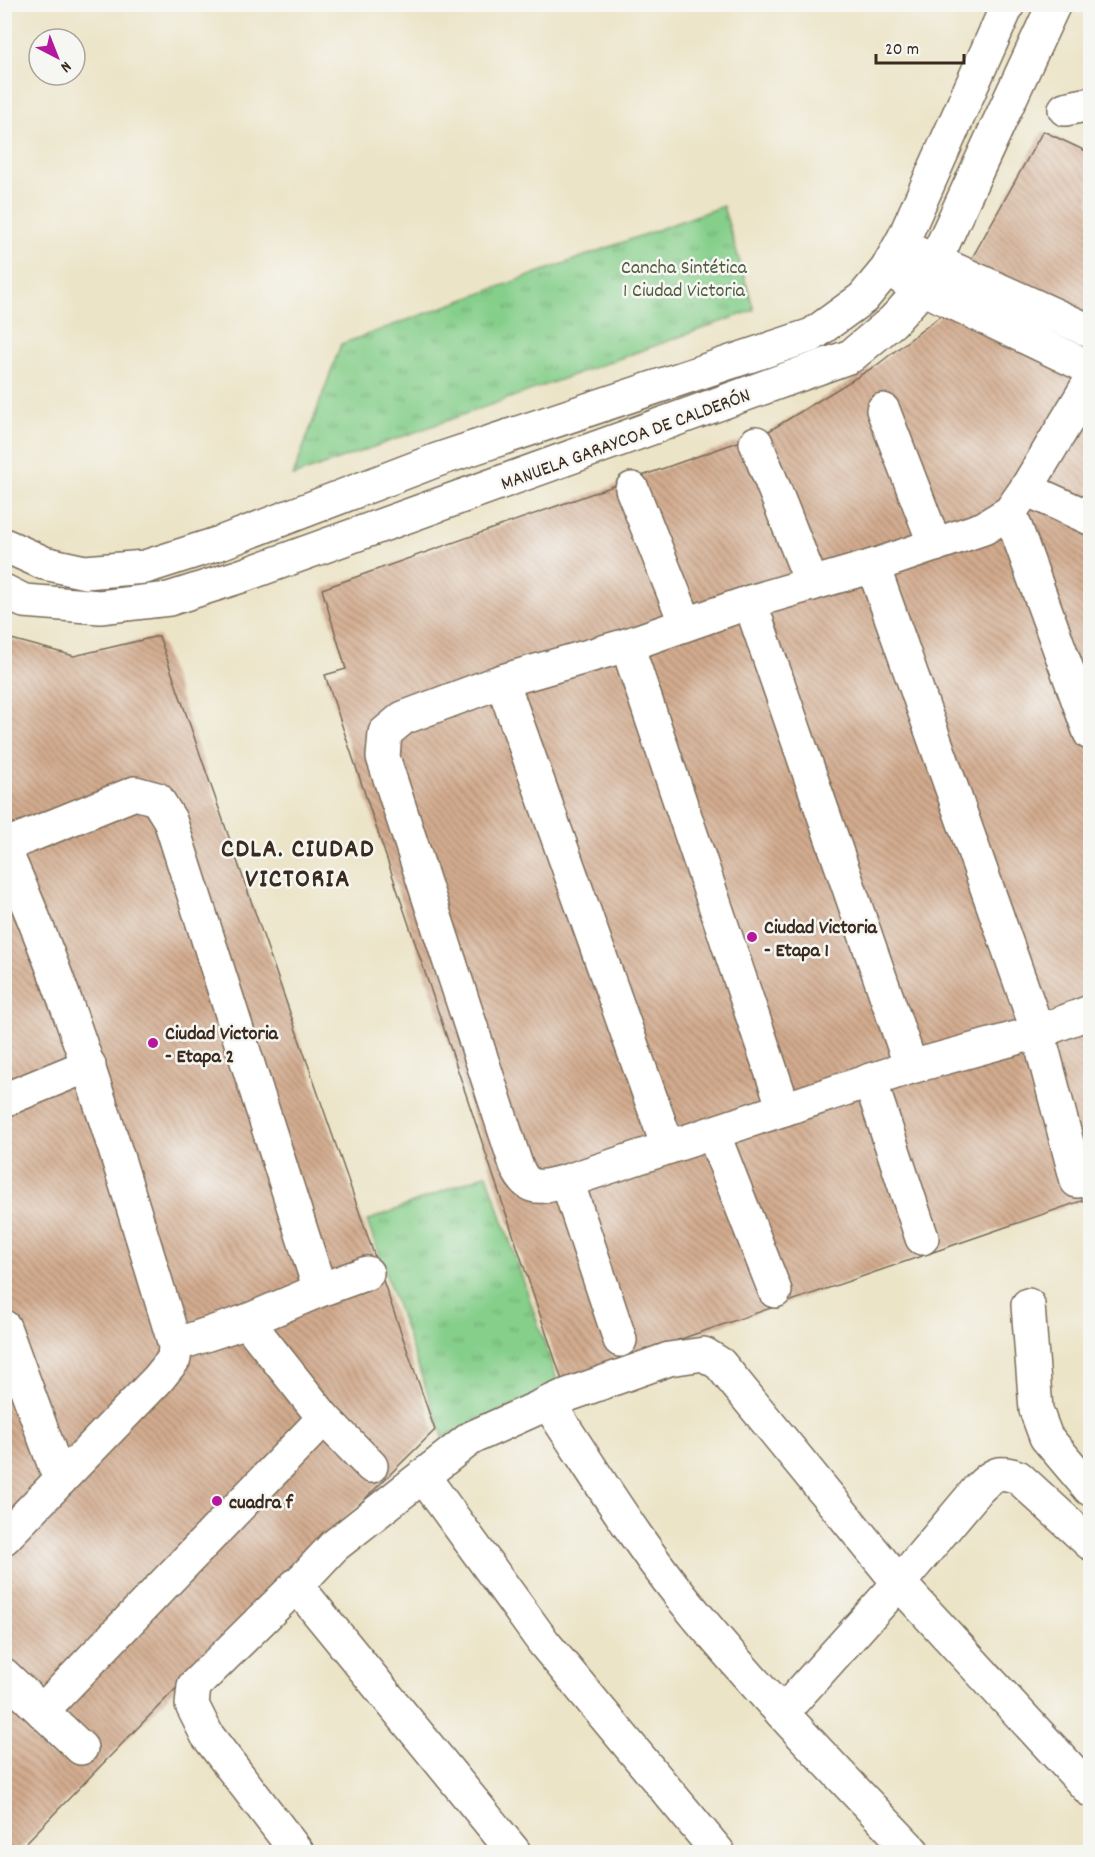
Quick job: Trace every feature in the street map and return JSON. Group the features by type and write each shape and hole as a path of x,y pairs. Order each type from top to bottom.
{"street":[{"name":"MANUELA GARAYCOA DE CALDERÓN","path":"4,545 44,563 85,572 145,567 220,543 437,459 812,335 863,298 893,257 1008,4"},
{"name":"MANUELA GARAYCOA DE CALDERÓN","path":"4,591 24,601 100,607 169,599 241,576 851,356 893,321 928,275 1054,4"},
{"path":"893,257 1090,368"},
{"path":"928,275 1090,331"},
{"path":"1090,382 1018,500 984,528 873,566 750,602 627,645 502,681 403,718 385,733 383,757 520,1176 528,1185 539,1188 567,1181 911,1067 1038,1032 1090,1012"},
{"path":"883,410 935,545"},
{"path":"756,443 812,584"},
{"path":"632,489 686,624"},
{"path":"1018,500 1090,518"},
{"path":"1018,500 1090,733"},
{"path":"873,566 1038,1032 1077,1181"},
{"path":"750,602 911,1067"},
{"path":"627,645 784,1109"},
{"path":"502,681 669,1147"},
{"path":"4,1538 158,1379 174,1359 175,1345 89,1065 4,848 135,793 157,799 170,820 320,1290"},
{"path":"4,1101 89,1065"},
{"path":"870,1080 922,1238"},
{"path":"713,1132 775,1291"},
{"path":"567,1181 620,1340"},
{"path":"175,1345 247,1321 367,1273"},
{"path":"1028,1305 1036,1410 1046,1437 1090,1489"},
{"path":"247,1321 324,1418 371,1466"},
{"path":"4,1327 60,1480"},
{"path":"297,1852 207,1735 192,1705 194,1686 334,1545 471,1438 548,1403 669,1359 704,1354 720,1364 899,1583 1090,1790"},
{"path":"548,1403 655,1563 697,1617 913,1852"},
{"path":"42,1711 324,1418"},
{"path":"783,1713 994,1474 1004,1473 1018,1477 1090,1543"},
{"path":"423,1476 544,1643 718,1852"},
{"path":"296,1585 514,1852"},
{"path":"4,1675 81,1748"}],"green space":[{"name":"Cancha Sintética 1 Ciudad Victoria","path":"723,206 754,310 293,476 341,344"},
{"path":"487,1174 559,1386 443,1437 367,1221"}],"building":[{"name":"Ciudad Victoria - Etapa 1","path":"1043,131 1090,153 1090,1198 562,1380 325,675 346,669 322,589 769,431 877,365 939,317"},
{"name":"Ciudad Victoria - Etapa 2","path":"159,636 435,1430 258,1604 17,1852 4,1852 4,637 74,656"}],"place":[{"name":"Ciudad Victoria - Etapa 1","path":"752,937"},
{"name":"Ciudad Victoria - Etapa 2","path":"153,1043"},
{"name":"cuadra f","path":"217,1501"}],"district":[{"name":"CDLA. CIUDAD VICTORIA","path":"298,862"}]}
